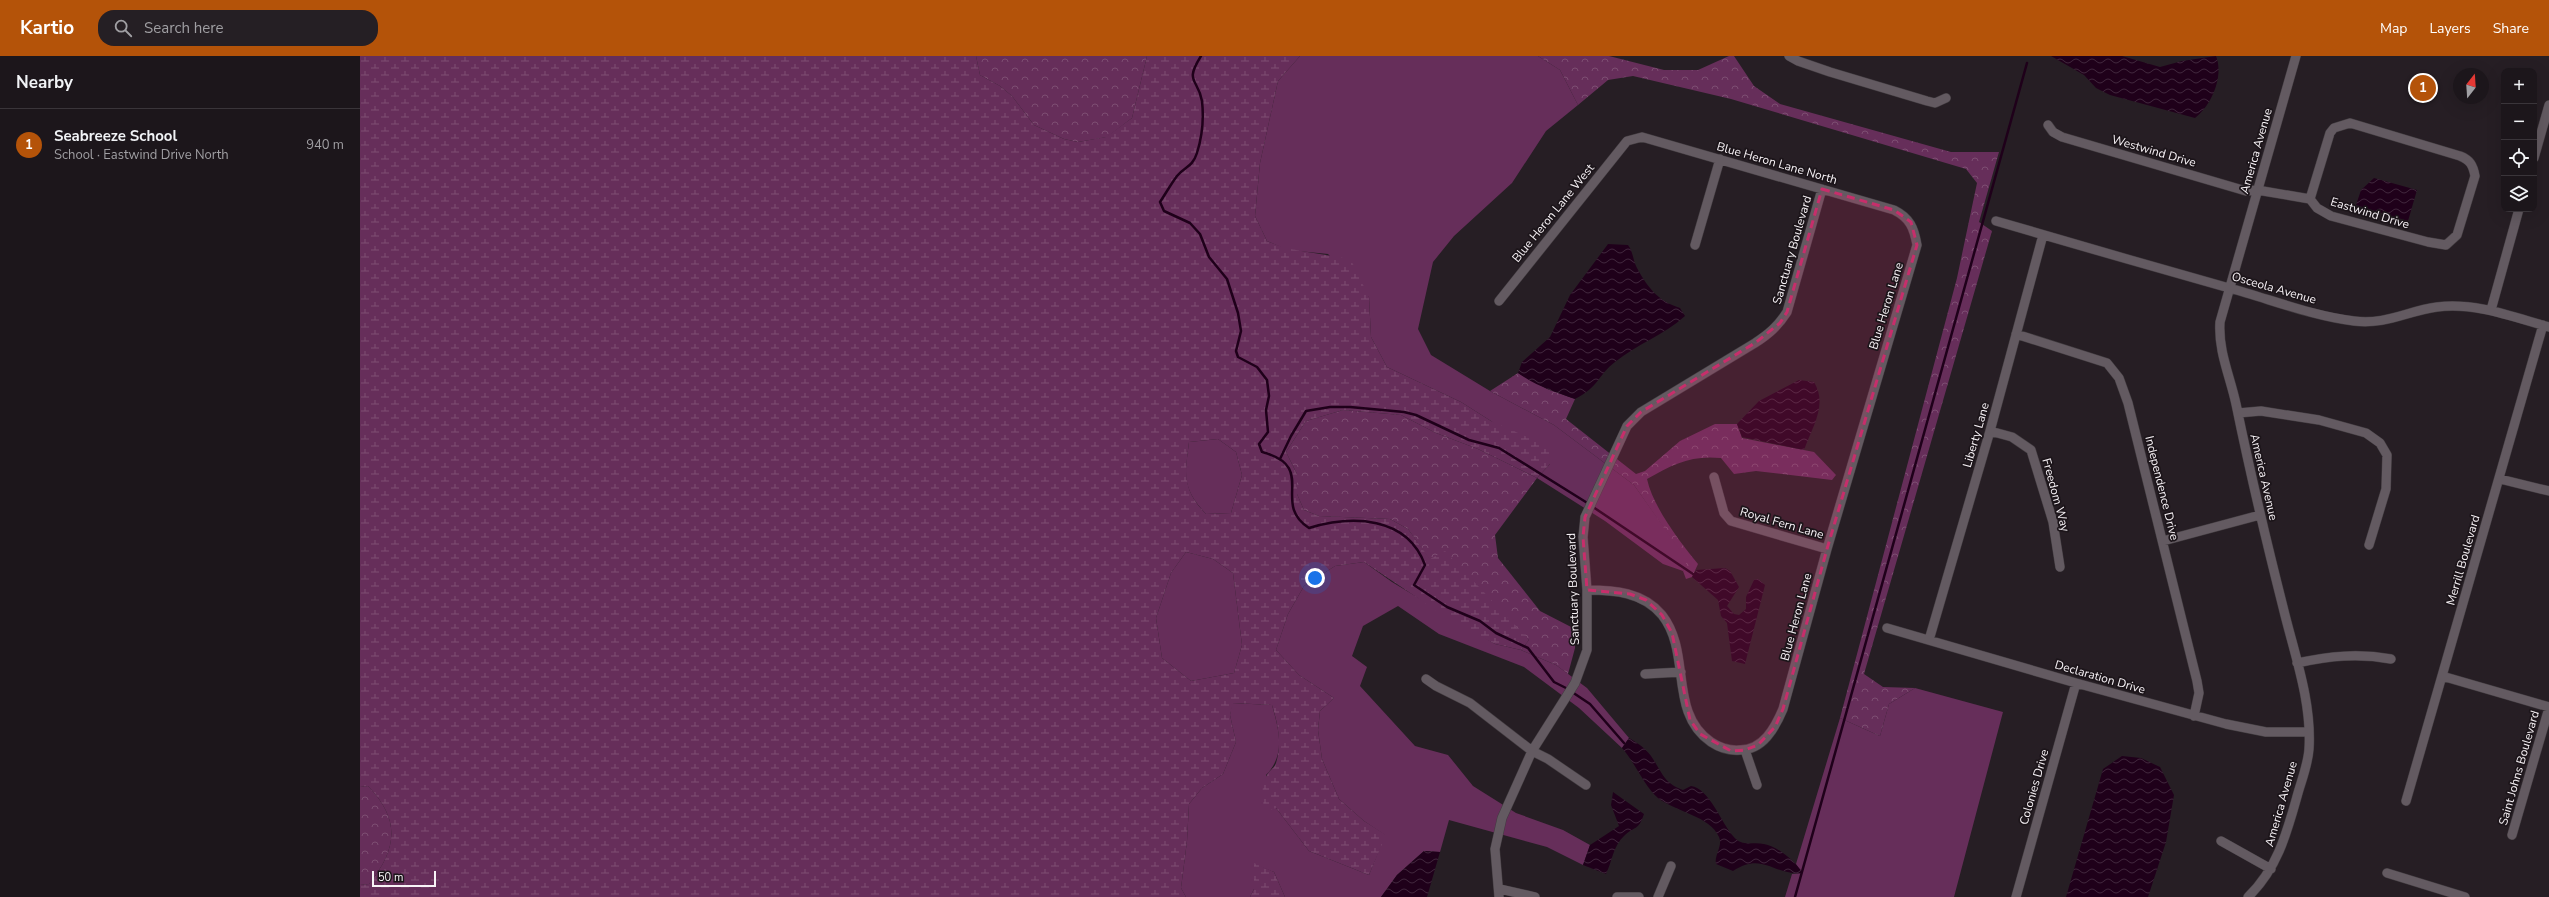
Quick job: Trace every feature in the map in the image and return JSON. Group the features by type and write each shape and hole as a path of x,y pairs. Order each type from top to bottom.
{"street":[{"path":"1789,56 1823,70 1927,101 1935,103 1946,98"},
{"name":"America Avenue","path":"2248,897 2271,869 2284,841 2307,762 2309,732 2305,696 2260,515 2238,413 2219,336 2220,322 2228,288 2296,56"},
{"path":"2537,147 2549,105"},
{"name":"Eastwind Drive","path":"2350,123 2468,160 2474,168 2475,176 2457,235 2446,245 2428,242 2331,216 2317,208 2310,199 2330,134 2334,128 2350,123"},
{"name":"Westwind Drive","path":"2048,125 2053,132 2062,137 2246,190 2257,190"},
{"name":"Blue Heron Lane North","path":"1627,141 1642,136 1894,210 1904,215 1913,228"},
{"name":"Blue Heron Lane West","path":"1499,300 1627,141"},
{"path":"1695,245 1720,159"},
{"name":"Sanctuary Boulevard","path":"1500,893 1496,872 1496,835 1502,818 1532,751 1575,683 1587,650 1587,590 1583,537 1585,516 1627,426 1641,412 1774,331 1780,323 1787,312 1822,189"},
{"path":"2257,190 2310,199"},
{"path":"2491,310 2519,212"},
{"name":"Osceola Avenue","path":"1996,221 2315,313 2354,321 2382,322 2435,307 2456,305 2491,310 2546,326"},
{"name":"Blue Heron Lane","path":"1745,750 1766,738 1775,727 1783,709 1826,549 1917,245 1913,228"},
{"name":"Liberty Lane","path":"1929,640 1990,431 2043,235"},
{"name":"Merrill Boulevard","path":"2406,801 2546,326"},
{"name":"Independence Drive","path":"2016,334 2102,361 2113,368 2128,403 2199,693 2194,716"},
{"path":"2238,413 2261,411 2282,413 2326,422 2373,437 2387,454 2386,489 2369,545"},
{"name":"Freedom Way","path":"1990,431 2012,438 2032,450 2053,522 2060,568"},
{"name":"Royal Fern Lane","path":"1714,477 1724,513 1731,521 1826,549"},
{"path":"2500,478 2549,491"},
{"path":"2163,541 2260,515"},
{"path":"1587,590 1630,594 1646,600 1662,615 1672,633 1681,672 1685,705 1690,720 1700,734 1730,751 1745,750 1757,785"},
{"name":"Declaration Drive","path":"1887,628 2194,716 2266,732 2309,732"},
{"path":"2297,663 2346,654 2364,654 2391,659"},
{"path":"1646,674 1681,672"},
{"path":"2442,676 2549,708"},
{"path":"1426,679 1436,686 1470,703 1532,751 1548,759 1586,785"},
{"name":"Colonies Drive","path":"2016,897 2076,683"},
{"name":"Saint Johns Boulevard","path":"2512,835 2549,708"},
{"path":"2221,841 2271,869"},
{"path":"1658,897 1671,866"},
{"path":"2387,873 2465,897"},
{"path":"1500,893 1535,897"},
{"path":"1617,897 1640,897"}],"highlighted area":[{"path":"1822,189 1894,210 1911,222 1917,245 1827,549 1783,709 1775,727 1758,745 1745,750 1731,751 1700,734 1690,720 1672,633 1662,615 1646,600 1630,594 1587,590 1583,537 1585,517 1627,426 1641,412 1755,343 1780,323 1787,312"}],"green space":[{"path":"360,56 976,56 980,75 1000,86 1012,96 1034,125 1064,139 1078,142 1106,137 1132,118 1147,56 1300,56 1278,81 1260,163 1255,216 1267,241 1298,251 1351,260 1369,297 1371,337 1387,367 1461,402 1491,421 1550,447 1550,464 1537,478 1478,449 1436,433 1401,415 1343,410 1306,421 1286,452 1297,474 1297,494 1304,510 1319,516 1390,519 1408,529 1430,559 1445,551 1529,640 1521,650 1495,644 1455,623 1364,562 1335,566 1304,586 1288,614 1276,650 1299,675 1334,698 1320,711 1318,730 1322,759 1339,799 1364,821 1386,835 1369,875 1309,851 1276,808 1265,811 1263,802 1264,783 1268,773 1275,765 1279,748 1276,719 1272,705 1233,703 1230,715 1236,742 1223,774 1202,788 1189,804 1187,841 1181,888 1186,897 360,897 360,885 369,884 385,859 390,847 391,835 390,823 386,811 379,799 368,786 360,787","holes":["1218,439 1236,452 1242,475 1231,513 1206,514 1193,497 1187,481 1186,472 1189,442","1186,552 1213,559 1233,573 1242,645 1234,673 1191,681 1162,658 1156,618 1171,573"]},
{"path":"976,56 1147,56 1132,118 1107,137 1078,142 1064,139 1034,125 1012,96 1000,86 980,75"},
{"path":"1300,56 1538,56 1560,70 1578,105 1546,131 1512,183 1454,236 1433,262 1418,329 1431,355 1490,391 1554,425 1634,485 1688,561 1683,571 1663,564 1605,521 1537,478 1550,464 1491,421 1461,402 1387,367 1371,337 1369,297 1328,254 1288,250 1267,241 1255,216 1260,163 1278,81"},
{"path":"1538,56 1609,56 1664,70 1698,70 1729,56 1734,56 1754,86 1780,104 1951,152 1999,152 1979,222 1992,231 1864,674 1883,687 1915,688 1889,704 1880,736 1840,718 1957,278 1977,183 1966,169 1731,99 1633,76 1608,80 1578,105 1560,70"},
{"path":"1518,373 1547,389 1575,399 1566,419 1636,474 1645,471 1680,441 1715,424 1737,424 1742,438 1814,452 1836,475 1832,480 1756,471 1734,474 1721,458 1710,457 1691,459 1682,462 1647,479 1655,501 1668,524 1698,564 1692,577 1686,579 1683,571 1687,561 1634,485 1554,425 1490,391"},
{"path":"1343,410 1401,415 1436,433 1478,449 1537,478 1495,535 1498,558 1540,611 1575,629 1575,648 1568,674 1556,665 1521,650 1529,640 1430,560 1408,529 1390,519 1319,516 1304,510 1297,494 1297,474 1286,452 1306,421"},
{"path":"1218,439 1236,452 1242,475 1231,513 1206,514 1192,496 1187,480 1186,463 1189,442"},
{"path":"1186,552 1213,559 1233,573 1242,645 1234,673 1191,681 1162,658 1156,618 1171,573"},
{"path":"1364,562 1392,582 1495,644 1521,650 1556,665 1587,688 1629,738 1622,748 1579,708 1524,667 1439,634 1398,606 1363,626 1352,656 1367,667 1360,686 1415,746 1448,755 1473,786 1516,813 1563,830 1590,845 1583,865 1547,847 1449,820 1440,852 1424,851 1397,875 1381,897 1285,897 1274,872 1254,864 1254,889 1250,897 1186,897 1181,888 1187,841 1189,804 1202,788 1223,774 1236,742 1230,715 1232,703 1272,705 1277,724 1279,751 1272,767 1266,775 1276,808 1309,851 1369,875 1385,835 1364,821 1339,799 1322,759 1318,730 1320,711 1334,698 1299,675 1276,650 1288,614 1304,586 1335,566"},
{"path":"1915,688 2003,712 1954,897 1785,897 1792,874 1802,873 1796,864 1840,718 1880,736 1889,704"},
{"path":"368,786 379,799 386,811 390,823 391,835 390,847 378,871 369,884 360,885 360,787"},
{"path":"1254,863 1274,872 1285,897 1250,897 1254,889"}],"water":[{"path":"2051,56 2122,56 2160,67 2182,61 2216,56 2218,64 2217,81 2215,90 2207,106 2195,118 2110,95 2096,88 2084,75"},
{"path":"2374,178 2417,190 2408,221 2356,205 2361,190"},
{"path":"1608,244 1628,245 1637,268 1645,282 1660,298 1680,308 1685,316 1668,329 1632,350 1615,362 1589,390 1575,399 1539,385 1518,373 1522,362 1550,337 1570,295"},
{"path":"1799,380 1814,382 1818,391 1819,399 1817,416 1804,450 1742,437 1737,424 1759,401"},
{"path":"1725,568 1730,571 1739,587 1727,606 1734,614 1739,615 1746,609 1746,597 1754,580 1758,579 1765,585 1745,664 1732,661 1727,623 1721,616 1718,600 1692,577 1696,570"},
{"path":"1629,738 1639,744 1651,756 1665,778 1672,784 1683,790 1691,786 1698,788 1704,793 1737,840 1744,843 1760,843 1775,848 1796,864 1803,873 1793,873 1752,863 1743,865 1733,871 1716,864 1720,840 1715,830 1700,819 1665,803 1653,793 1622,748"},
{"path":"2122,756 2141,758 2160,767 2174,795 2166,842 2148,897 2066,897 2103,769"},
{"path":"1613,792 1644,814 1638,826 1624,836 1617,844 1606,874 1583,865 1590,845 1619,826 1611,805"},
{"path":"1424,851 1440,852 1427,897 1381,897 1397,875"}],"waterway":[{"path":"1201,56 1193,71 1194,80 1200,94 1203,108 1203,121 1199,147 1193,162 1177,176 1160,202 1164,211 1190,223 1200,234 1209,257 1227,279 1238,313 1241,331 1236,351 1238,357 1257,367 1267,380 1269,396 1266,410 1268,432 1259,444 1262,452 1279,459 1288,467 1292,476 1293,508 1298,518 1309,528 1343,521 1376,523 1392,528 1405,537 1417,549 1425,565 1414,585 1447,607 1480,621 1496,633 1528,648 1554,682 1568,689"},
{"path":"1795,897 2027,63"},
{"path":"1280,459 1291,436 1306,411 1330,407 1350,407 1404,412 1416,415 1469,440 1499,448 1589,504"},
{"path":"1593,507 1693,574"},
{"path":"1572,692 1590,704 1624,743"}],"place":[{"name":"Seabreeze School","path":"2423,88"}]}
